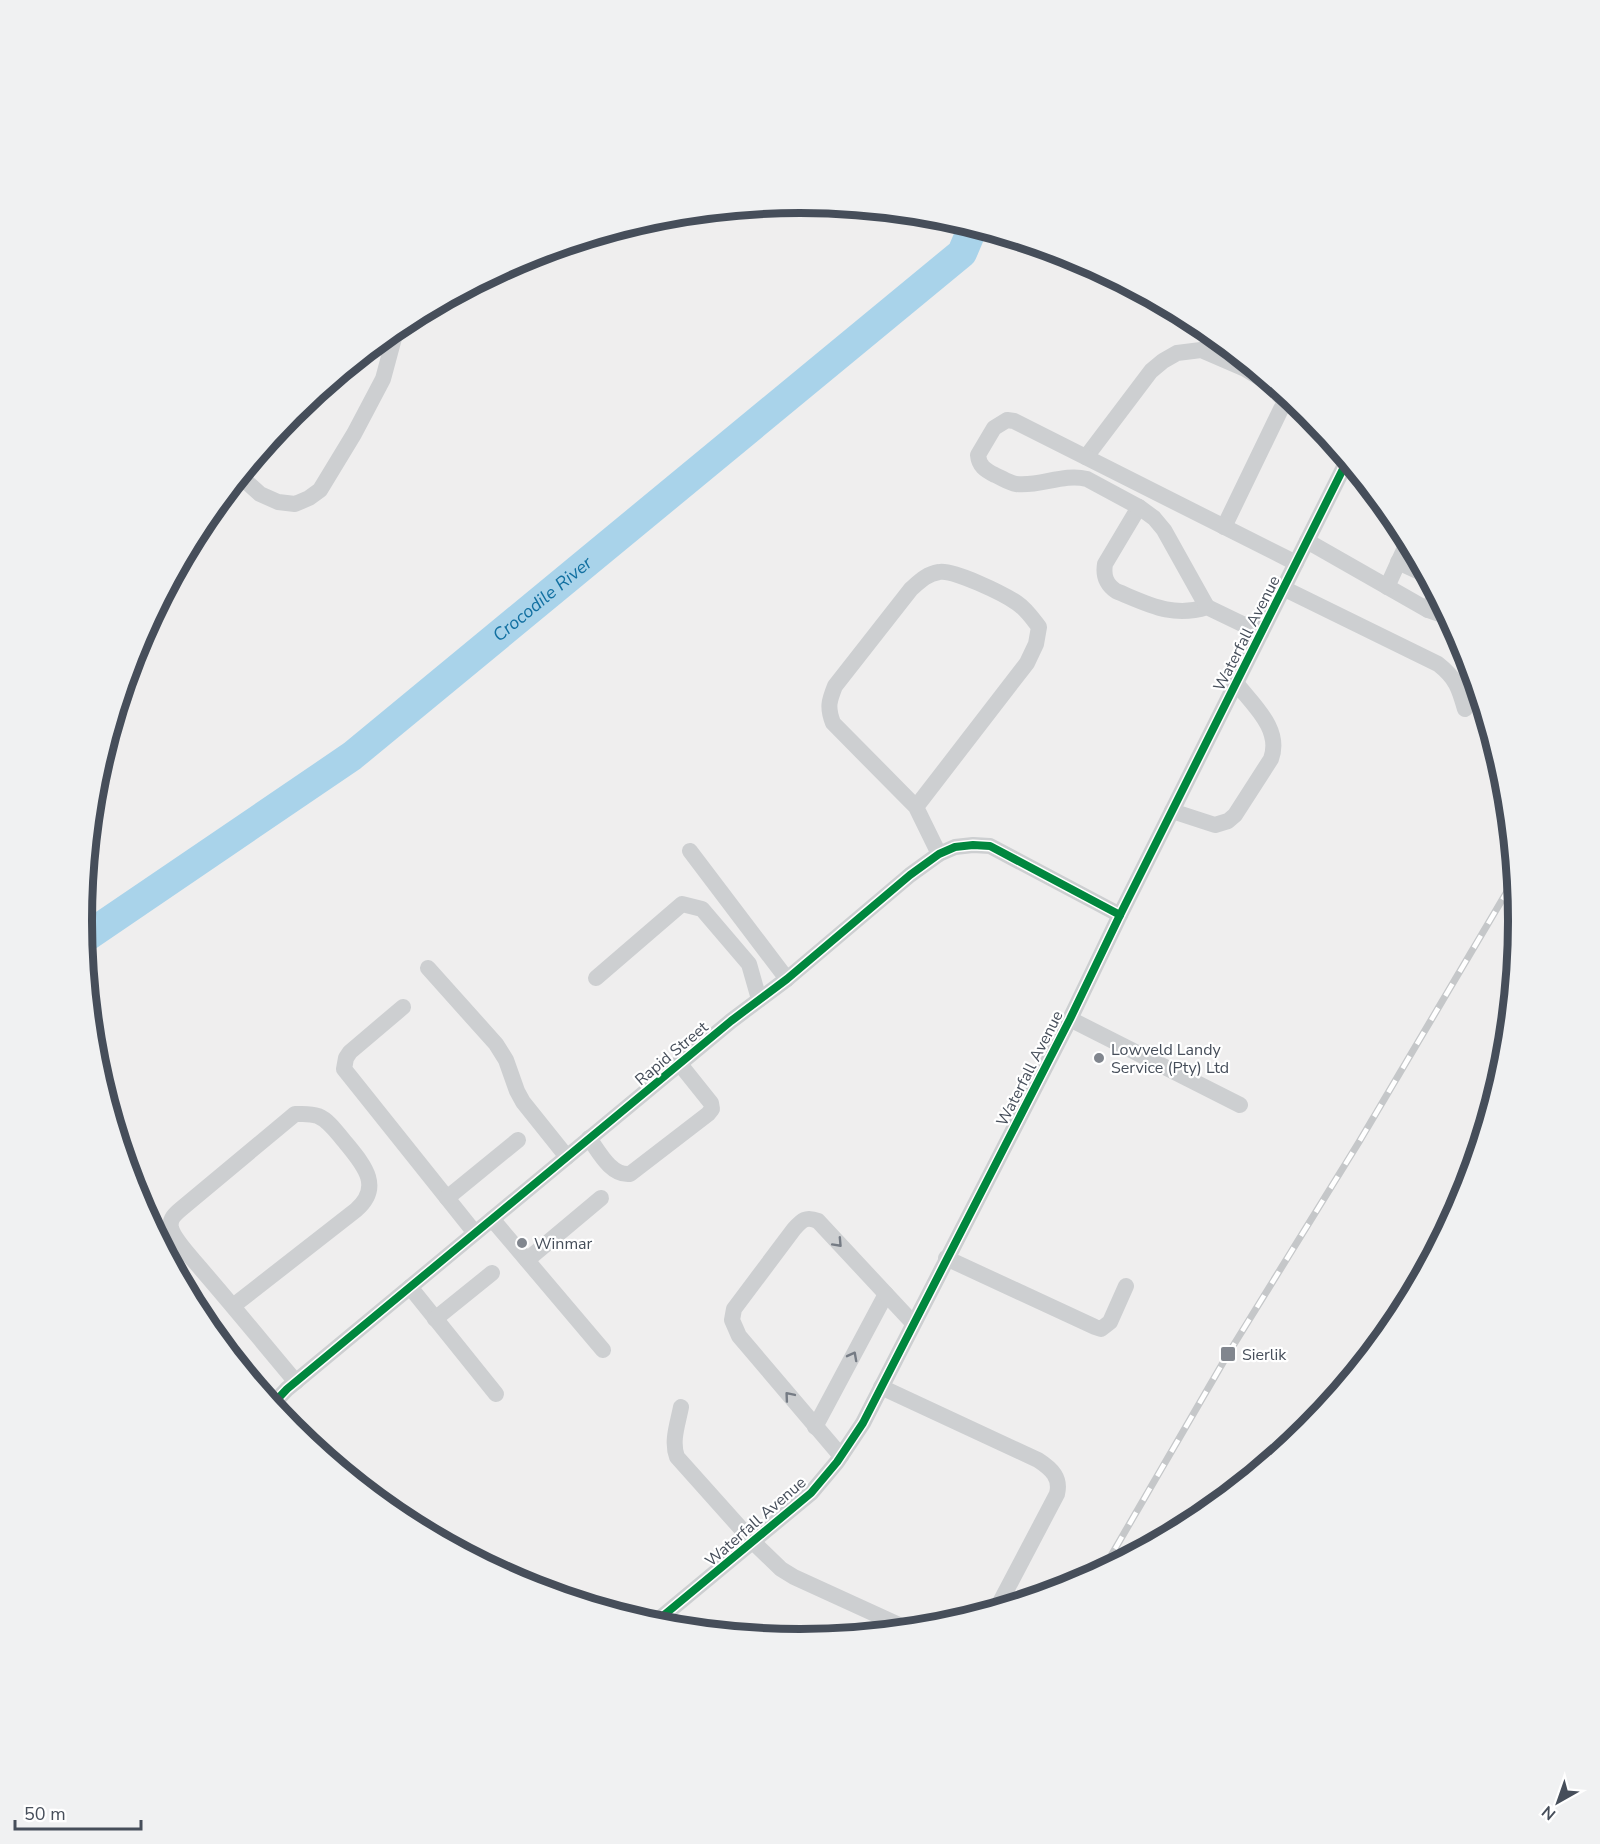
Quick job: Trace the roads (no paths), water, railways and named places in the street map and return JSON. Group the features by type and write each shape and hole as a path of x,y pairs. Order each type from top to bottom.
{"street":[{"path":"246,481 260,494 278,502 295,504 320,490 354,434 382,379 392,343"},
{"path":"1086,457 1151,371 1163,361 1177,353 1201,350 1239,366"},
{"path":"1224,527 1281,410 1285,406"},
{"path":"1261,633 1207,607 1164,530 1154,518 1139,507 1087,479 1077,477 1014,484 986,470 981,465 978,455 994,428 1007,420 1014,422 1296,563"},
{"name":"Waterfall Avenue","path":"666,1618 811,1493 841,1456 863,1423 1070,1019 1343,468"},
{"path":"1139,507 1105,564 1105,579 1116,591 1158,609 1191,612 1207,607"},
{"path":"1307,541 1437,613"},
{"path":"1387,587 1403,551"},
{"path":"1398,562 1415,571"},
{"path":"916,807 1027,663 1036,644 1039,627 1030,614 1016,602 956,573 941,571 924,577 911,589 834,686 828,711 833,723 916,807 939,854"},
{"path":"1283,588 1438,664 1455,680 1465,709"},
{"path":"1428,610 1432,602"},
{"path":"1172,811 1215,825 1228,821 1235,815 1271,759 1274,740 1269,725 1236,683"},
{"name":"Rapid Street","path":"277,1400 730,1021 787,979 910,875 939,854 955,847 990,846 1120,915"},
{"path":"690,851 787,979"},
{"path":"596,978 682,904 702,909 749,964 759,999"},
{"path":"428,968 496,1044 506,1060 523,1102 567,1157"},
{"path":"403,1007 350,1052 344,1063 344,1069 475,1233"},
{"path":"1070,1019 1240,1105"},
{"path":"589,1138 616,1171 626,1175 708,1114 712,1109 711,1103 679,1064"},
{"path":"233,1306 366,1199 370,1185 363,1165 330,1124 320,1117 307,1113 295,1114 181,1209 171,1221 174,1234 233,1306 296,1382"},
{"path":"447,1198 518,1140"},
{"path":"527,1260 601,1198"},
{"path":"841,1456 739,1336 732,1320 734,1309 794,1229 805,1219 810,1218 818,1221 913,1323"},
{"path":"492,1219 603,1350"},
{"path":"946,1258 1101,1329 1110,1322 1126,1287"},
{"path":"435,1319 492,1273"},
{"path":"410,1287 496,1394"},
{"path":"815,1426 886,1294"},
{"path":"881,1387 1038,1460 1052,1470 1057,1478 1059,1486 1057,1494 1001,1601"},
{"path":"681,1407 675,1445 678,1460 753,1542 781,1569 794,1577 896,1623"}],"waterway":[{"name":"Crocodile River","path":"92,933 352,756 962,253 970,235"}],"railway":[{"path":"1109,1559 1228,1354 1359,1142 1507,891"}],"place":[{"name":"Lowveld Landy Service (Pty) Ltd","path":"1099,1058"},
{"name":"Winmar","path":"522,1243"},
{"name":"Sierlik","path":"1228,1354"}]}
